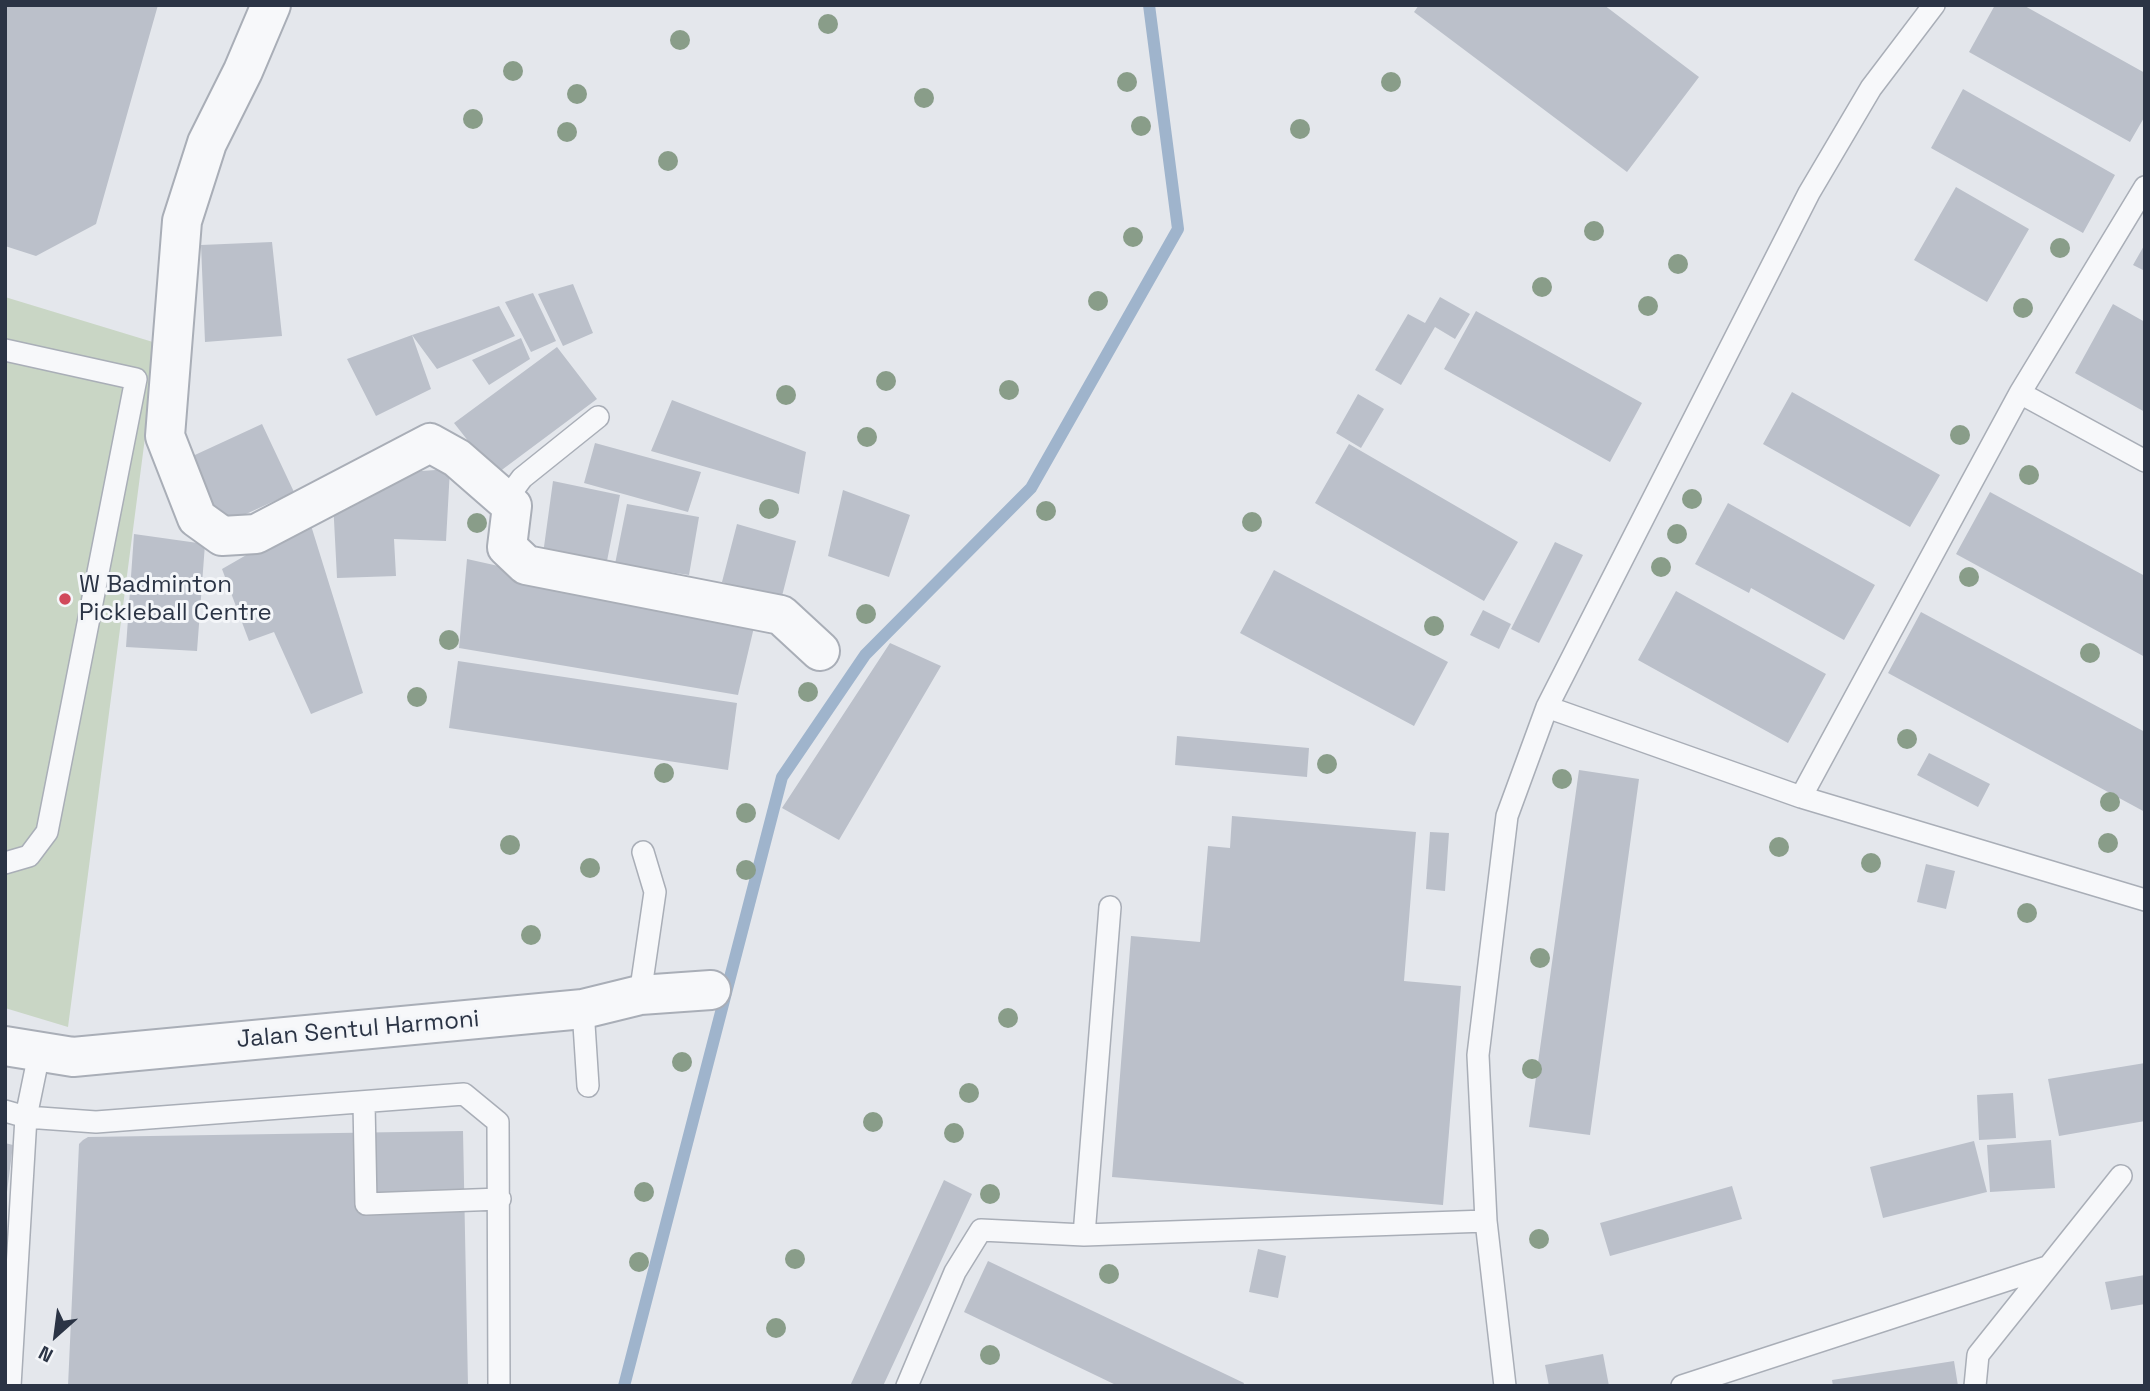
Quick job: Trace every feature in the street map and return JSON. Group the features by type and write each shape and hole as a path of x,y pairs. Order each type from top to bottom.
{"street":[{"path":"271,5 243,71 207,143 182,221 165,436 197,519 222,536 256,534 430,443 457,458 512,506 507,547 526,565 781,615 820,651"},
{"name":"Jalan Sentul Harmoni","path":"22,1050 74,1057 583,1009 640,995 711,990"}],"lane":[{"path":"1505,1386 1486,1221 1479,1042 1507,816 1547,707 1809,193 1871,88 1934,5"},
{"path":"1801,797 2020,393 2145,187"},
{"path":"5,350 136,379 47,832 29,856 5,863"},
{"path":"2020,393 2145,461"},
{"path":"505,501 522,478 598,417"},
{"path":"1547,707 1801,797 2145,900"},
{"path":"640,995 655,892 643,852"},
{"path":"1084,1235 1110,907"},
{"path":"583,1009 588,1086"},
{"path":"10,1386 26,1117 22,1050"},
{"path":"5,1111 26,1117 96,1122 363,1104 464,1094 498,1122 499,1386"},
{"path":"363,1104 366,1203 500,1199"},
{"path":"1975,1386 1978,1355 2121,1176"},
{"path":"907,1386 955,1272 981,1230 1084,1235 1486,1221"},
{"path":"1682,1386 2047,1268"}],"green space":[{"name":"W Badminton Pickleball Centre","path":"5,297 166,346 146,430 68,1027 5,1008"}],"building":[{"path":"5,5 158,5 96,224 36,256 5,246"},
{"path":"1419,5 1604,5 1699,77 1627,172 1414,12"},
{"path":"1995,5 2023,5 2145,73 2145,116 2130,142 1969,52"},
{"path":"1963,89 2115,175 2083,233 1931,148"},
{"path":"1956,187 2029,229 1987,302 1914,260"},
{"path":"272,242 282,336 205,342 201,245"},
{"path":"2145,244 2145,271 2133,265"},
{"path":"573,284 593,333 563,346 538,294"},
{"path":"533,293 556,341 531,352 505,302"},
{"path":"1440,297 1470,314 1455,339 1435,327 1401,385 1375,370 1408,314 1425,323"},
{"path":"2113,304 2145,322 2145,412 2075,373"},
{"path":"499,306 515,336 437,369 412,335"},
{"path":"1476,311 1642,403 1610,462 1444,369"},
{"path":"412,335 431,389 376,416 347,359"},
{"path":"521,338 530,359 489,385 472,360"},
{"path":"557,347 597,399 495,475 454,423"},
{"path":"1792,392 1940,475 1910,527 1763,444"},
{"path":"1358,394 1384,409 1361,448 1336,433"},
{"path":"672,400 806,452 799,494 651,451"},
{"path":"262,424 294,492 222,525 184,460"},
{"path":"595,443 701,472 688,512 584,483"},
{"path":"1349,444 1518,542 1484,601 1315,503"},
{"path":"450,469 446,541 394,539 396,576 337,578 333,501 393,473"},
{"path":"553,481 620,495 606,566 543,554"},
{"path":"843,490 910,515 889,577 828,556"},
{"path":"1990,492 2145,576 2145,657 1956,554"},
{"path":"1728,503 1875,585 1844,640 1751,588 1749,593 1695,564"},
{"path":"627,504 699,517 689,575 615,564"},
{"path":"309,519 363,693 311,714 274,632 249,641 222,569"},
{"path":"737,524 796,541 781,600 722,582"},
{"path":"134,534 205,544 197,651 126,647"},
{"path":"1555,542 1583,555 1539,643 1511,629"},
{"path":"467,559 755,623 738,695 459,648"},
{"path":"1274,570 1448,662 1414,726 1240,633"},
{"path":"1676,591 1826,674 1788,743 1638,660"},
{"path":"1483,610 1511,624 1499,649 1470,635"},
{"path":"1921,612 2145,732 2145,812 1888,673"},
{"path":"890,643 941,666 839,840 782,808"},
{"path":"458,661 737,703 728,770 449,728"},
{"path":"1177,736 1309,748 1307,777 1175,765"},
{"path":"1929,753 1990,784 1978,807 1917,775"},
{"path":"1579,770 1639,779 1590,1135 1529,1127"},
{"path":"1232,816 1416,832 1404,981 1461,986 1443,1205 1112,1177 1131,936 1200,942 1208,846 1230,848"},
{"path":"1430,832 1449,833 1445,891 1426,889"},
{"path":"1926,864 1955,871 1946,909 1917,902"},
{"path":"2145,1063 2145,1121 2059,1136 2048,1079"},
{"path":"2013,1093 2016,1138 1979,1140 1977,1095"},
{"path":"463,1131 468,1386 68,1386 79,1144 83,1140 88,1137"},
{"path":"2051,1140 2055,1188 1990,1192 1987,1145"},
{"path":"1974,1141 1987,1192 1883,1218 1870,1167"},
{"path":"5,1143 13,1145 7,1192 5,1192"},
{"path":"944,1180 972,1194 883,1386 850,1386"},
{"path":"1732,1186 1742,1219 1610,1256 1600,1223"},
{"path":"1258,1249 1286,1256 1278,1298 1249,1292"},
{"path":"988,1261 1244,1383 1243,1386 1118,1386 964,1312"},
{"path":"2145,1275 2145,1304 2111,1310 2105,1282"},
{"path":"1603,1354 1609,1386 1549,1386 1545,1365"},
{"path":"1954,1361 1958,1386 1833,1386 1832,1380"}],"waterway":[{"path":"624,1386 782,777 865,655 1031,488 1178,229 1149,5"}],"place":[{"name":"W Badminton Pickleball Centre","path":"65,599"}]}
